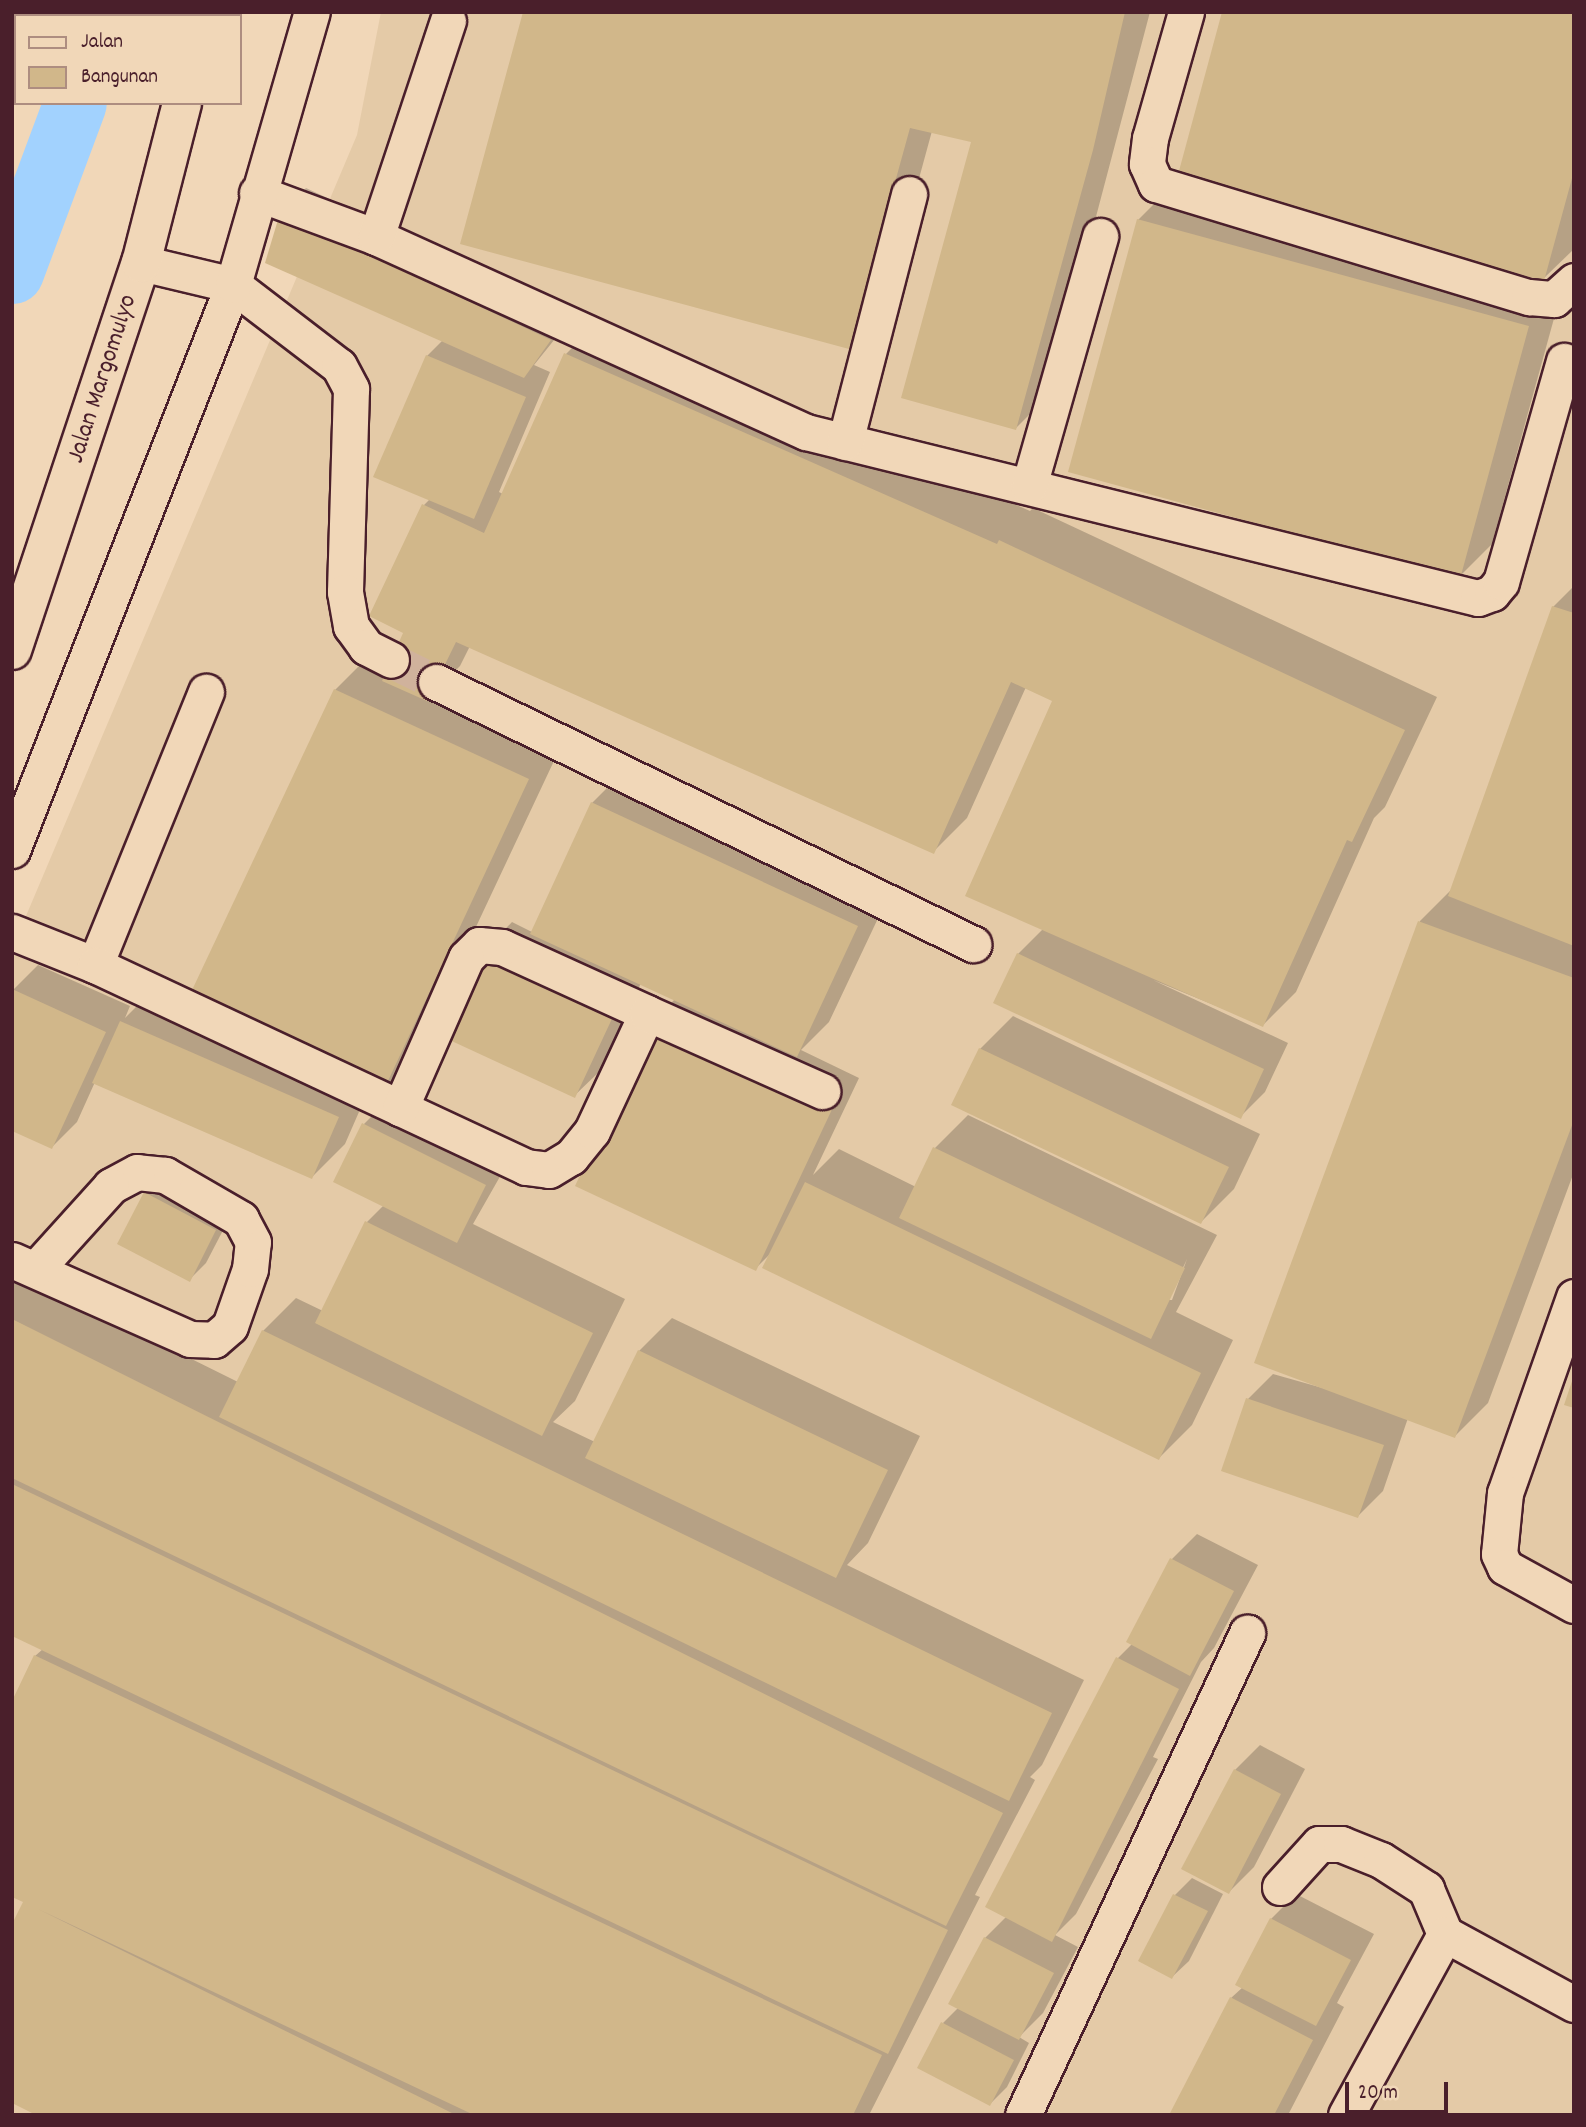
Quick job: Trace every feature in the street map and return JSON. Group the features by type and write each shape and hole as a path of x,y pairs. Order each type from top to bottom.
{"main road":[{"name":"Jalan Margomulyo","path":"12,650 141,262 181,105"}],"lane":[{"path":"12,850 233,285 257,193 312,12"},
{"path":"1186,12 1150,138 1147,164 1156,184 1529,296 1554,299 1574,281"},
{"path":"376,237 448,21"},
{"path":"257,193 376,237 806,432 1478,598 1492,593 1501,582 1564,360"},
{"path":"845,442 909,194"},
{"path":"1029,486 1100,236"},
{"path":"141,262 233,285 338,366 351,389 345,592 351,626 366,647 391,660"},
{"path":"436,682 973,944"},
{"path":"95,965 206,692"},
{"path":"12,932 95,965 526,1167 549,1170 571,1157 592,1131 647,1013"},
{"path":"400,1108 466,958 480,945 502,947 822,1091"},
{"path":"137,1172 164,1175 241,1219 253,1242 250,1269 230,1326 214,1340 190,1339 24,1265 111,1186 137,1172"},
{"path":"1574,1297 1505,1493 1499,1554 1505,1567 1574,1605"},
{"path":"1023,2115 1247,1633"},
{"path":"1280,1887 1320,1843 1341,1844 1381,1860 1426,1889 1445,1934 1574,2004"},
{"path":"1346,2115 1445,1934"}],"shaded area":[{"path":"381,12 1574,12 1574,2115 12,2115 12,949 357,135"}],"building":[{"path":"523,12 1125,12 1093,150 1016,430 901,398 971,142 910,128 849,349 460,244"},
{"path":"1222,12 1574,12 1574,171 1544,281 1176,182"},
{"path":"280,213 551,340 524,378 265,263"},
{"path":"1137,219 1529,326 1460,579 1068,472"},
{"path":"564,353 997,544 999,540 1405,730 1352,842 1347,840 1263,1027 965,896 1052,701 1011,682 934,854 456,642 427,701 382,681 403,633 369,616 422,504 484,533"},
{"path":"426,355 526,397 474,519 373,477"},
{"path":"1552,606 1574,613 1574,946 1448,896"},
{"path":"334,689 529,779 381,1096 185,1005"},
{"path":"591,802 858,926 797,1057 530,934"},
{"path":"1418,921 1574,978 1574,1120 1455,1438 1254,1363"},
{"path":"486,947 617,1008 575,1098 443,1037"},
{"path":"1017,953 1264,1069 1241,1119 993,1003"},
{"path":"12,989 106,1032 52,1149 12,1131"},
{"path":"654,1018 835,1103 756,1271 575,1186"},
{"path":"120,1021 339,1117 312,1179 92,1083"},
{"path":"979,1048 1229,1167 1201,1224 951,1105"},
{"path":"362,1123 486,1185 457,1243 333,1182"},
{"path":"933,1147 1185,1268 1151,1339 899,1218"},
{"path":"805,1182 1201,1373 1159,1460 762,1268"},
{"path":"144,1192 216,1230 190,1282 117,1244"},
{"path":"365,1221 593,1333 542,1436 315,1323"},
{"path":"12,1319 1003,1813 946,1926 12,1478"},
{"path":"262,1330 1052,1713 1009,1801 219,1417"},
{"path":"638,1350 888,1470 836,1578 585,1458"},
{"path":"1574,1378 1574,1408 1564,1405"},
{"path":"1246,1398 1384,1445 1358,1518 1221,1471"},
{"path":"12,1484 948,1930 888,2054 12,1636"},
{"path":"1170,1558 1234,1591 1190,1676 1126,1642"},
{"path":"34,1655 882,2055 853,2115 474,2115 38,1909 456,2115 36,2115 12,2103 12,1924 23,1902 12,1897 12,1701"},
{"path":"1116,1657 1179,1689 1052,1942 985,1907"},
{"path":"1234,1769 1281,1794 1229,1894 1181,1869"},
{"path":"1173,1894 1208,1911 1172,1979 1138,1961"},
{"path":"1270,1918 1351,1960 1316,2026 1235,1985"},
{"path":"984,1937 1054,1973 1019,2040 948,2004"},
{"path":"1230,1997 1313,2040 1274,2115 1169,2115"},
{"path":"941,2022 1014,2060 990,2106 917,2068"}],"waterway":[{"path":"12,272 74,105"}],"tunnel":[{"path":"391,660 436,682"}]}
